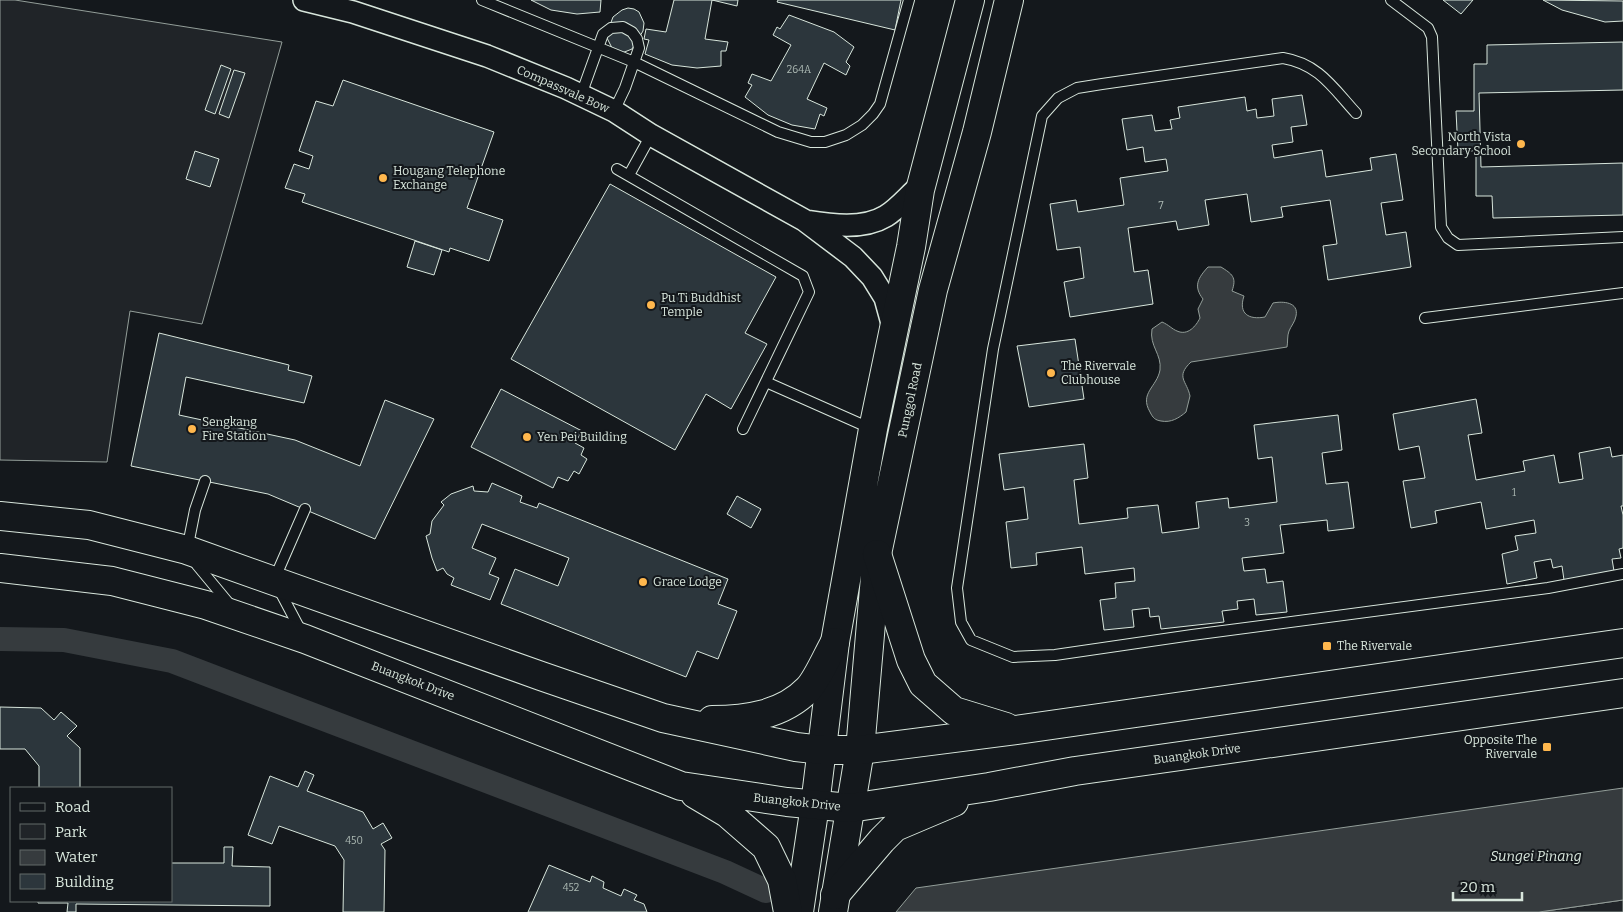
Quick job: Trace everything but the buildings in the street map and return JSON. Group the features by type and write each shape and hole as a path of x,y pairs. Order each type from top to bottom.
{"main road":[{"path":"798,912 815,805 835,642 873,429 911,247 921,185 970,0"},
{"name":"Punggol Road","path":"834,903 860,750 877,554 933,290 977,132 1009,0"},
{"path":"0,516 89,524 187,550 663,718 796,747 822,750 860,750 1016,730 1623,643"},
{"path":"877,554 911,660 923,684 954,711 1016,730"},
{"name":"Buangkok Drive","path":"0,568 112,581 206,605 305,639 681,786 815,805 850,808 990,787 1084,770 1623,693"},
{"path":"663,718 714,720 760,716 788,705 809,688 835,642"},
{"path":"681,786 727,813 766,847 782,880 788,912"},
{"path":"834,903 895,827 990,787"}],"street":[{"name":"Compassvale Bow","path":"304,0 352,12 486,56 581,95 614,111 651,135 804,220 853,258 872,277 885,298 894,330"},
{"name":"Compassvale Bow","path":"804,220 830,225 868,223 885,216 921,185"}],"lane":[{"path":"482,0 634,62 778,132 811,142 825,142 846,135 862,125 880,104 909,0"},
{"path":"1391,0 1428,28 1432,37 1441,227 1448,238 1458,244 1623,236"},
{"path":"581,95 603,34 611,28 623,28 632,32 637,39 639,48 625,88 614,111"},
{"path":"1356,113 1320,74 1296,60 1283,58 1077,88 1058,98 1042,116 993,349 957,588 961,622 971,640 1013,657 1055,655 1548,588 1623,574"},
{"path":"629,176 651,135"},
{"path":"618,169 802,276 809,292 743,429"},
{"path":"1424,318 1623,293"},
{"path":"766,382 873,429"},
{"path":"205,481 195,510 187,550 239,616"},
{"path":"305,509 274,580 305,639"}],"green space":[{"path":"0,0 15,0 282,42 202,324 130,311 107,462 0,460"},
{"path":"1623,900 1623,912 1539,912"}],"water":[{"path":"1208,267 1221,267 1233,276 1232,291 1244,296 1242,307 1246,314 1254,318 1265,317 1273,303 1281,302 1293,305 1296,316 1288,333 1287,347 1191,362 1186,367 1183,375 1190,396 1186,412 1171,421 1157,420 1151,414 1146,400 1160,370 1159,359 1152,340 1152,329 1162,322 1181,332 1188,331 1194,327 1200,318 1198,309 1203,299 1198,290 1198,282"},
{"name":"Sungei Pinang","path":"1623,788 1623,900 1539,912 896,912 916,888"}],"waterway":[{"path":"0,639 64,640 172,661 725,872 766,891"}],"place":[{"name":"North Vista Secondary School","path":"1521,144"},
{"name":"Hougang Telephone Exchange","path":"383,178"},
{"name":"Pu Ti Buddhist Temple","path":"651,305"},
{"name":"The Rivervale Clubhouse","path":"1051,373"},
{"name":"Sengkang Fire Station","path":"192,429"},
{"name":"Yen Pei Building","path":"527,437"},
{"name":"Grace Lodge","path":"643,582"},
{"name":"The Rivervale","path":"1327,646"},
{"name":"Opposite The Rivervale","path":"1547,747"}]}
